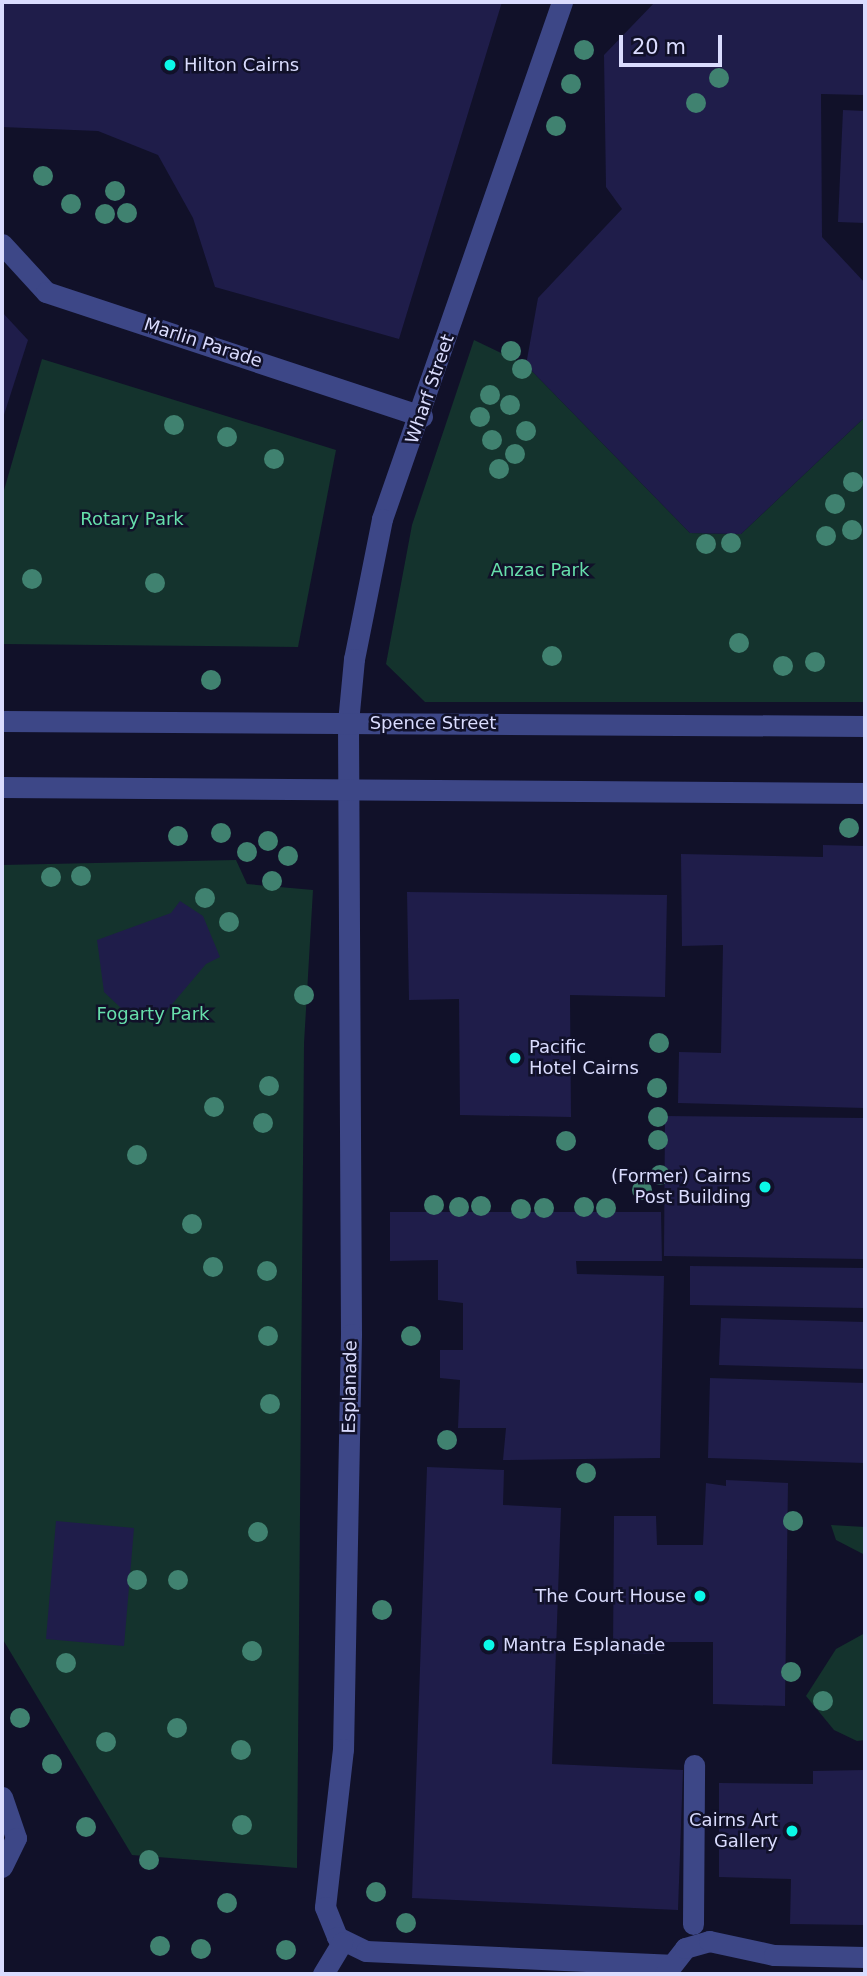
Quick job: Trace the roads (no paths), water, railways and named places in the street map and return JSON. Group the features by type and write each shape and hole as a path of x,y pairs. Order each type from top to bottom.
{"street":[{"name":"Wharf Street","path":"350,787 348,723 382,519 422,416 562,2"},
{"name":"Marlin Parade","path":"2,244 46,292 422,416"},
{"name":"Spence Street","path":"2,721 865,726"},
{"path":"2,787 350,787 865,793"},
{"name":"Esplanade","path":"342,1942 327,1919 325,1892 343,1749 351,1334 350,787"},
{"path":"693,1924 694,1765"},
{"path":"2,1797 16,1832 12,1856 2,1867"},
{"path":"323,1974 342,1942 385,1953 668,1969 685,1948 709,1941 774,1955 865,1957"}],"place":[{"name":"Hilton Cairns","path":"170,65"},
{"name":"Pacific Hotel Cairns","path":"515,1058"},
{"name":"(Former) Cairns Post Building","path":"765,1187"},
{"name":"The Court House","path":"700,1596"},
{"name":"Mantra Esplanade","path":"489,1645"},
{"name":"Cairns Art Gallery","path":"792,1831"}],"park label":[{"name":"Rotary Park","path":"132,519"},
{"name":"Anzac Park","path":"540,570"},
{"name":"Fogarty Park","path":"153,1014"}]}
